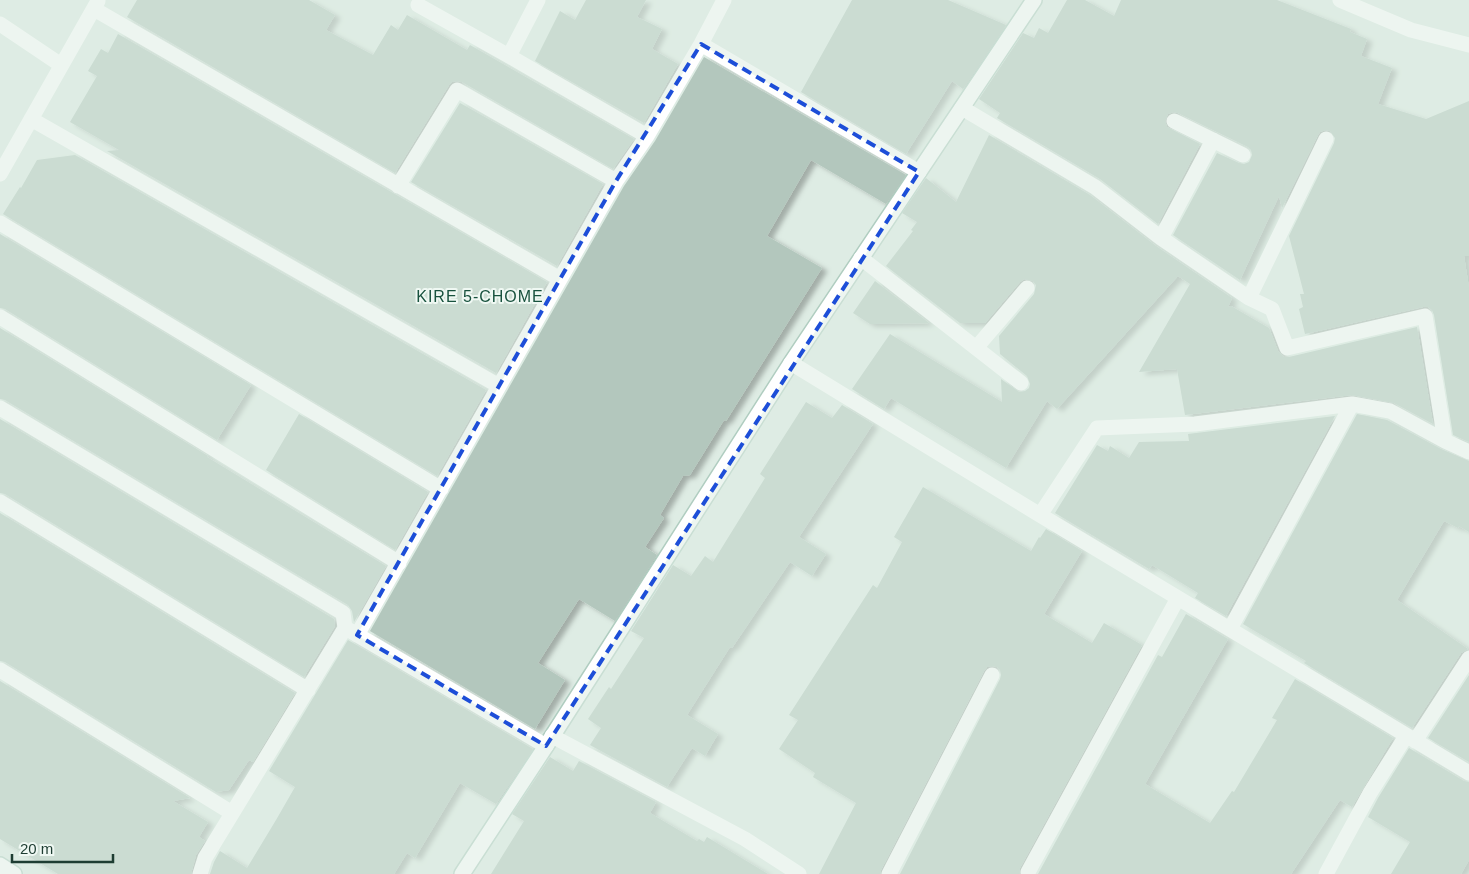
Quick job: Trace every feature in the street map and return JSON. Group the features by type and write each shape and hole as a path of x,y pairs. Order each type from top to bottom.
{"street":[{"path":"509,56 538,0"},
{"path":"200,874 205,858 308,690 399,563 616,180 647,136 701,44 724,0"},
{"path":"462,874 791,363 1034,0"},
{"path":"1340,0 1411,30 1469,46"},
{"path":"0,174 96,4 398,186 560,279"},
{"path":"418,5 647,136"},
{"path":"0,24 61,65"},
{"path":"701,44 919,172"},
{"path":"398,186 457,90 616,180"},
{"path":"962,108 1095,187 1161,238 1250,298 1272,309 1287,348 1425,316 1445,441"},
{"path":"31,119 499,386"},
{"path":"1174,121 1243,155"},
{"path":"1250,298 1326,139"},
{"path":"1161,238 1213,140"},
{"path":"0,223 441,489"},
{"path":"861,258 1021,383"},
{"path":"976,348 1028,288"},
{"path":"0,317 399,563"},
{"path":"791,363 1040,516 1469,773"},
{"path":"1040,516 1096,428 1195,424 1352,404 1390,411 1469,452"},
{"path":"1230,629 1352,404"},
{"path":"0,408 343,613 351,632 549,741 745,838 799,874"},
{"path":"0,502 308,690"},
{"path":"1028,872 1178,598"},
{"path":"1326,874 1370,793 1469,658"},
{"path":"0,670 232,813"},
{"path":"889,874 992,674"},
{"path":"0,865 14,874"}],"highlighted area":[{"path":"701,44 919,172 546,746 357,635 616,181"}],"building":[{"path":"137,0 309,0 335,15 326,30 373,55 391,25 398,30 407,15 467,50 470,45 634,139 613,169 462,82 457,81 449,85 395,173 127,17"},
{"path":"586,0 646,0 637,17 662,29 652,49 678,64 644,123 535,61 560,11 575,20"},
{"path":"852,0 948,0 1006,25 963,89 952,81 906,154 801,92"},
{"path":"1067,0 1085,0 1114,16 1121,0 1277,0 1351,29 1350,32 1367,39 1361,56 1392,68 1378,104 1426,119 1469,101 1469,256 1464,256 1469,288 1469,442 1453,435 1434,315 1428,307 1305,334 1299,309 1303,307 1300,294 1304,294 1289,236 1334,143 1335,138 1330,131 1325,130 1318,135 1282,208 1279,196 1240,280 1173,235 1217,153 1244,164 1249,162 1252,155 1248,147 1178,113 1168,114 1165,121 1167,127 1200,144 1158,224 1100,179 997,118 1000,113 979,99 1023,33 1034,38 1039,28 1048,33"},
{"path":"118,34 547,282 496,373 107,151 119,150 70,122 97,76 88,71 101,49 108,53"},
{"path":"704,57 906,175 886,204 811,160 767,236 822,268 726,421 724,420 690,475 683,476 660,515 664,518 645,547 657,555 615,621 579,599 538,663 565,680 535,729 370,631 624,186 655,141"},
{"path":"460,103 603,184 557,266 411,182"},
{"path":"989,135 1090,195 1156,246 1232,298 1228,307 1231,306 1269,328 1278,351 1284,357 1417,327 1433,424 1394,403 1352,395 1185,415 1177,369 1139,372 1190,284 1178,276 1057,409 1047,401 1006,468 891,398 884,409 852,389 890,334 1002,402 1001,379 1019,392 1029,388 1030,384 1027,376 1000,354 999,336 1034,294 1036,285 1033,281 1024,279 1020,282 985,323 960,323 886,266 913,231 911,230 917,222 902,213 926,178 956,202"},
{"path":"75,155 486,390 437,476 3,214 37,160"},
{"path":"0,234 251,385 217,440 5,309 0,308"},
{"path":"875,281 929,323 870,324 853,313"},
{"path":"0,328 386,566 354,622 352,611 348,605 5,400 0,399"},
{"path":"806,402 832,418 842,405 873,424 799,537 826,554 812,576 790,562 732,648 730,647 687,715 718,734 705,756 692,748 667,787 590,745 601,728 588,719 609,687 611,689 644,638 631,631 673,565 691,576 705,556 713,562 765,478 760,474"},
{"path":"299,414 428,492 395,550 266,470"},
{"path":"1357,414 1387,420 1441,449 1469,461 1469,532 1444,521 1397,600 1468,649 1461,653 1412,728 1304,663 1306,661 1243,624"},
{"path":"1335,416 1226,616 1195,598 1198,593 1152,565 1149,569 1055,513 1097,445 1108,451 1110,446 1129,458 1139,442 1189,441 1188,434"},
{"path":"0,419 334,619 335,626 304,677 5,494 0,493"},
{"path":"923,487 1031,551 1046,529 1082,551 1044,614 1092,643 1104,623 1142,645 1020,868 1019,874 900,874 1000,679 1000,670 992,666 987,667 984,671 880,874 819,874 856,803 813,777 815,773 779,749 798,720 789,715 873,585 877,588 902,542 894,537"},
{"path":"0,513 295,693 253,762 249,760 229,790 216,792 5,662 0,661"},
{"path":"1186,614 1228,639 1145,784 1210,823 1232,791 1234,792 1277,720 1272,718 1295,679 1393,738 1352,807 1340,800 1291,874 1038,874 1158,655 1162,657"},
{"path":"348,640 533,749 496,804 460,783 415,858 407,853 394,874 210,874 220,851 247,868 276,820 295,787 269,771"},
{"path":"1469,675 1469,762 1428,738"},
{"path":"0,681 190,798 173,801 208,822 199,837 205,841 196,855 191,874 58,874 0,839"},
{"path":"1409,748 1464,781 1469,782 1469,860 1461,874 1391,874 1410,842 1368,817"},
{"path":"550,757 573,771 579,761 656,802 650,813 697,841 699,839 704,842 707,837 768,874 491,874 524,821 512,814"}],"district":[{"name":"KIRE 5-CHOME","path":"480,296"}]}
